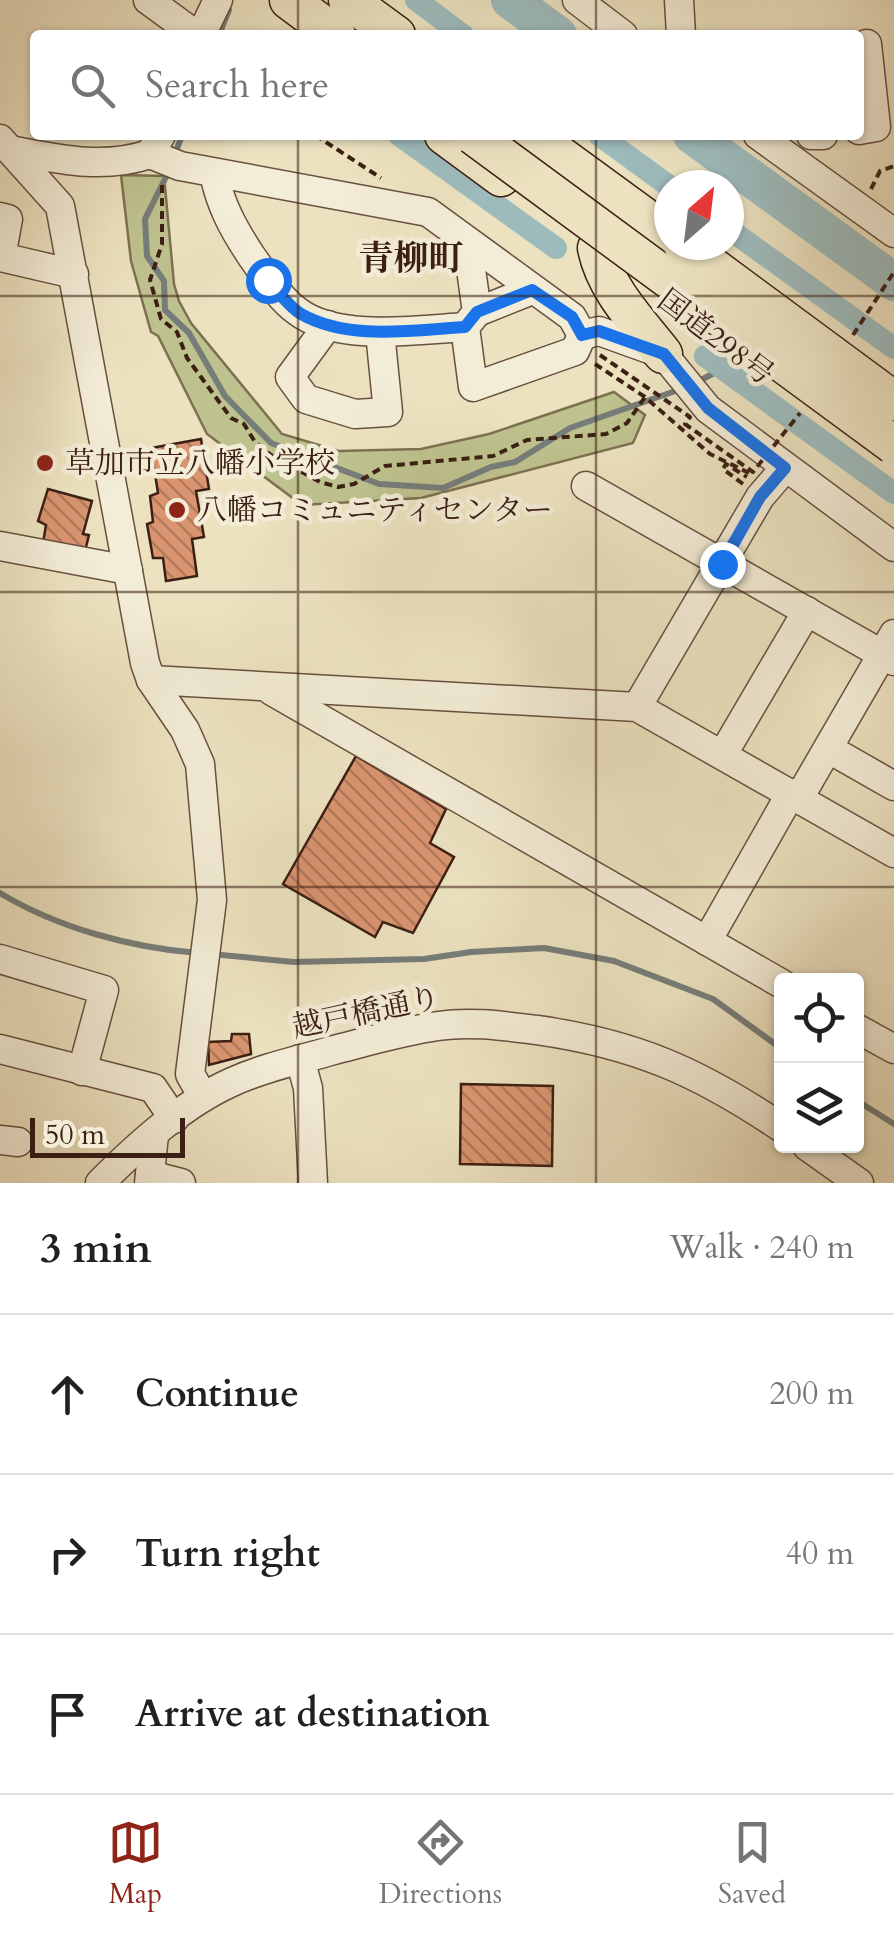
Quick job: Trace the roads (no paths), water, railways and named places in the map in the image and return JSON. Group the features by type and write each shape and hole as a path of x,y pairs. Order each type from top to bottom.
{"highway":[{"path":"260,0 301,30"},
{"path":"289,0 329,30"},
{"path":"348,0 389,30"},
{"path":"378,0 417,30"},
{"name":"国道298号","path":"451,140 894,466"},
{"path":"479,140 894,445"},
{"path":"539,140 654,224"},
{"path":"566,140 654,205"},
{"path":"597,248 600,264 613,289 664,354"},
{"path":"703,260 894,401"},
{"path":"729,260 894,380"}],"street":[{"path":"148,0 191,30"},
{"path":"201,30 218,0"},
{"path":"577,0 616,30"},
{"path":"678,0 681,30"},
{"path":"864,129 876,128 873,44"},
{"path":"773,140 894,234"},
{"path":"4,144 92,163 112,163 156,144 180,166 428,212 572,317 591,345"},
{"path":"4,144 60,206 145,663 151,680 185,730 200,764 212,900 190,1074 203,1097"},
{"path":"214,172 220,201 268,280 298,312 328,325 380,332 471,319 532,290"},
{"path":"0,217 8,219 1,257 74,274"},
{"path":"467,241 473,387 591,345 599,331 664,354 708,408 894,546"},
{"path":"328,325 290,377 306,399 355,414 388,412 380,332"},
{"path":"637,707 722,564 756,485 785,468"},
{"path":"586,486 807,611 890,650 706,941"},
{"path":"0,546 128,570"},
{"path":"722,754 807,611"},
{"path":"151,680 637,707 894,853"},
{"path":"267,688 774,979"},
{"path":"828,748 894,786"},
{"path":"0,959 104,990 82,1070"},
{"name":"越戸橋通り","path":"100,1183 203,1097 248,1076 300,1059 441,1025 487,1024 547,1032 649,1054 735,1097 774,1123"},
{"path":"864,1032 894,1049"},
{"path":"0,1049 153,1088 164,1127 150,1179 181,1183"},
{"path":"300,1059 308,1088 314,1183"},
{"path":"817,1153 859,1183"}],"waterway":[{"path":"416,0 456,30"},
{"path":"510,0 551,30"},
{"path":"221,30 229,10"},
{"path":"174,157 180,140"},
{"path":"406,140 556,248"},
{"path":"606,140 654,175"},
{"path":"699,140 894,282"},
{"path":"170,169 145,219 147,256 164,281 165,310 189,333 225,396 271,443 379,484 443,488 491,467 515,462 570,428 681,389"},
{"path":"744,240 894,348"},
{"path":"705,356 894,493"},
{"path":"697,382 722,369"},
{"path":"0,893 46,916 96,934 198,953"},
{"path":"211,954 294,962 424,959 544,948 614,961 713,999 774,1043"},
{"path":"864,1105 894,1124"}],"place":[{"name":"草加市立八幡小学校","path":"45,463"},
{"name":"八幡コミュニティセンター","path":"177,510"}],"district":[{"name":"青柳町","path":"411,258"}]}
